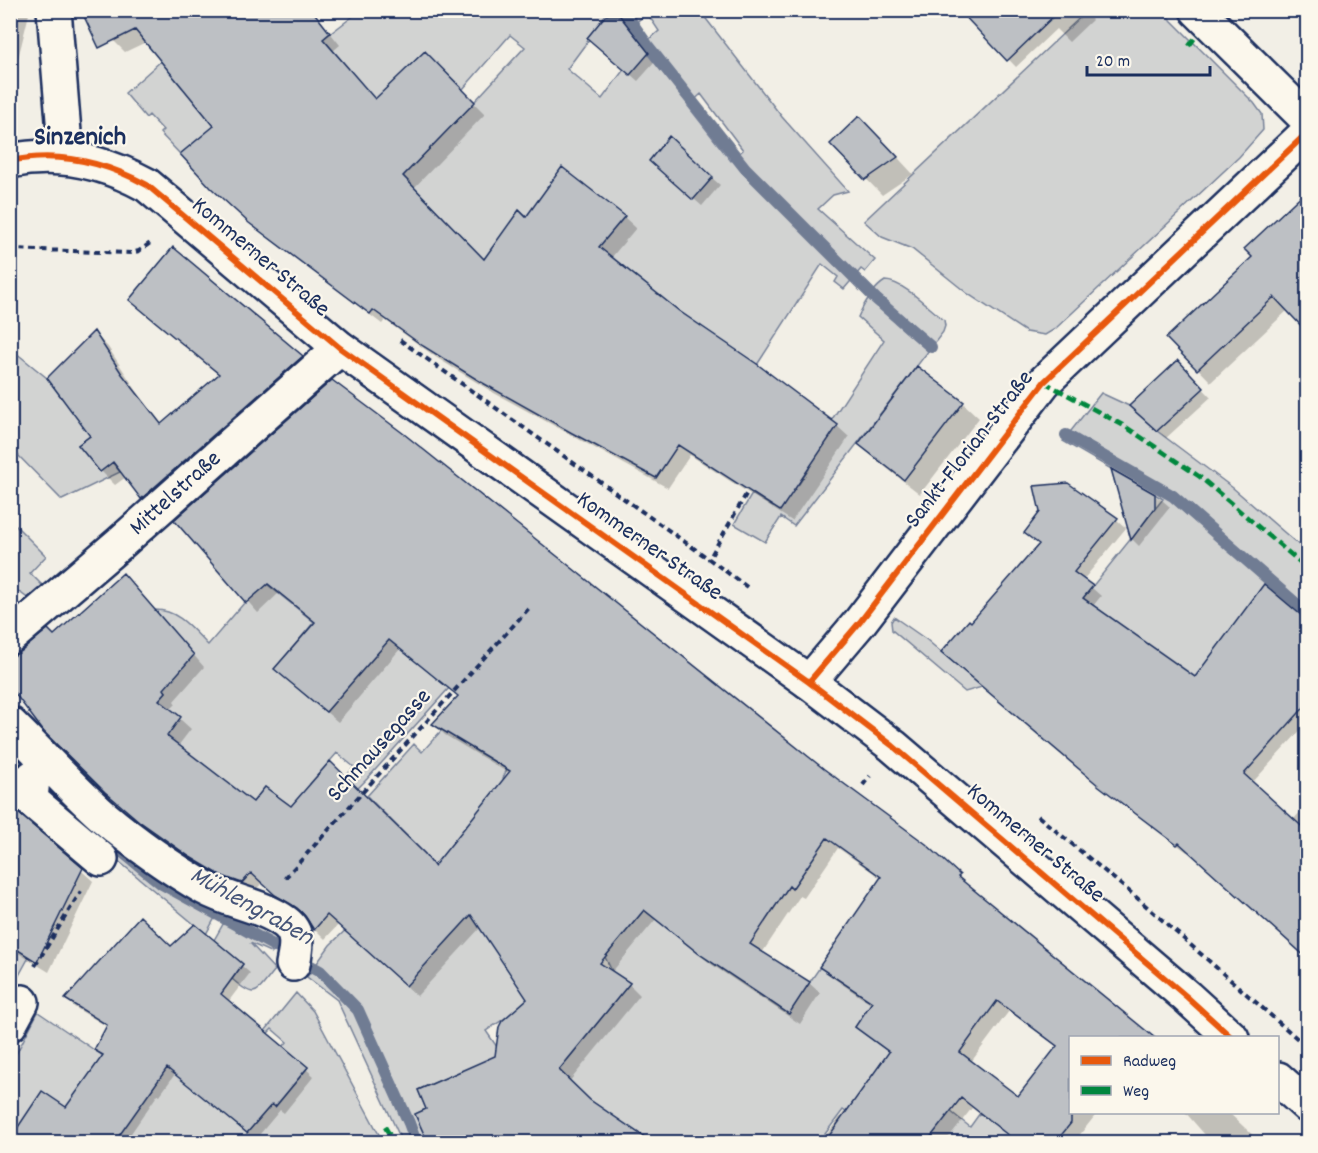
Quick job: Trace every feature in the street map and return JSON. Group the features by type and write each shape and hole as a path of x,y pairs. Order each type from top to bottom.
{"street":[{"path":"54,10 66,157"},
{"path":"1197,10 1308,120"},
{"name":"Sankt-Florian-Straße","path":"809,682 860,622 1044,382 1308,132"},
{"name":"Kommerner Straße","path":"10,161 26,158 66,157 111,168 147,185 340,348 809,682 893,746 1230,1036"},
{"name":"Mittelstraße","path":"10,637 119,544 340,348"},
{"path":"10,724 29,776 101,859"},
{"path":"29,776 73,788 122,832 207,889 285,923 293,931 295,954"},
{"path":"1279,1080 1308,1106"}],"path":[{"path":"10,249 131,253 158,238"},
{"path":"400,340 755,593"},
{"path":"709,559 748,491"},
{"path":"16,1013 20,990 101,859"}],"shaded area":[{"path":"360,11 610,11 567,69 602,99 642,45 659,31 647,13 630,28 616,11 700,11 782,117 848,191 833,195 818,209 875,260 865,272 861,269 844,289 835,282 838,277 822,264 757,365 679,311 607,253 590,271 520,211 482,262 428,235 443,217 403,176 525,47 510,35 463,89 424,52 364,111 348,68 323,39","holes":["701,94 743,150 731,161 688,106"]},
{"path":"1087,11 1162,11 1254,103 1262,114 1263,130 1239,157 1055,329 1045,335 1026,332 968,294 912,249 882,237 864,221"},
{"path":"161,61 182,87 247,99 180,154 160,133 163,130 149,115 146,118 125,93"},
{"path":"885,281 908,290 944,320 943,332 794,526 781,517 765,542 734,524 752,494 773,507 791,479 799,484 809,469 802,465 884,340 858,317 872,292"},
{"path":"10,348 47,378 91,435 78,445 100,472 112,462 120,472 62,500 11,448"},
{"path":"1101,393 1129,406 1157,431 1233,488 1307,552 1307,621 1264,584 1197,678 1083,598 1163,499 1063,441"},
{"path":"10,520 46,556 30,573 43,586 29,599 11,586"},
{"path":"263,581 314,622 275,669 326,712 389,640 449,688 367,779 308,839 288,804 265,787 253,802 143,719 166,692 136,657 142,621 155,610 171,613 208,645","holes":["337,753 354,767 327,798 310,784"]},
{"path":"894,617 927,640 982,687 965,692 892,630 891,622"},
{"path":"449,722 474,750 507,769 503,778 542,806 529,1002 486,1031 506,1060 464,1070 418,1090 426,1109 415,1114 428,1142 401,1142 337,1000 307,977 330,945 425,854 367,796 414,744 422,752"},
{"path":"10,742 25,756 23,779 11,767"},
{"path":"122,840 221,907 206,934 110,854"},
{"path":"644,910 699,954 788,1014 820,967 872,1002 855,1027 889,1052 859,1121 843,1110 819,1142 652,1142 590,1100 555,1066 568,1059 630,983 612,971 605,957"},
{"path":"230,912 277,929 277,951 272,953 250,943 275,970 256,991 247,990 232,979 243,964 214,940"},
{"path":"11,945 29,957 11,990"},
{"path":"296,993 313,1011 383,1142 113,1142 66,1107 11,1138 11,1064 38,1012 152,1089 168,1066 247,1133 272,1104 276,1106 308,1067 283,1047 287,1042 272,1029 268,1033 265,1031"},
{"path":"950,1111 970,1127 980,1113 1018,1142 926,1142"}],"building":[{"path":"81,10 312,10 330,33 323,39 375,99 425,51 475,102 403,176 484,259 519,210 526,217 562,167 625,216 599,247 679,311 757,364 838,425 780,511 678,445 656,478 572,433 481,382 423,346 373,310 370,314 249,223 211,188 180,154 214,126 135,30 99,48"},
{"path":"959,10 1060,10 1007,61"},
{"path":"605,16 620,16 649,53 630,75 587,38"},
{"path":"859,116 898,157 865,180 830,144"},
{"path":"669,136 713,177 693,200 649,161"},
{"path":"1308,189 1308,333 1274,297 1197,370 1166,338 1252,257 1244,249"},
{"path":"173,247 303,356 141,499 113,462 100,472 78,445 90,436 47,378 94,331 122,374 161,424 219,374 129,300"},
{"path":"1178,360 1204,388 1157,431 1129,406"},
{"path":"917,366 964,402 904,480 858,444"},
{"path":"332,380 404,434 824,769 926,844 960,875 958,877 1153,1036 1069,1036 1071,1123 1055,1143 1018,1143 961,1098 926,1143 824,1143 889,1052 855,1027 872,1002 819,967 881,877 827,838 792,889 789,886 750,944 810,982 789,1014 698,953 644,910 600,963 630,983 559,1070 590,1100 653,1143 428,1143 415,1114 426,1109 418,1090 495,1056 502,1021 527,999 471,915 406,986 327,915 314,930 297,908 275,895 251,873 242,883 222,876 190,857 139,821 105,792 44,732 10,687 10,659 48,629 54,635 123,573 194,655 164,689 166,692 159,700 181,717 167,736 253,802 265,787 291,806 330,761 425,854 434,866 510,771 432,724 458,696 389,640 326,712 274,669 315,622 268,584 246,603 174,520","holes":["997,1001 1057,1046 1018,1096 960,1052"]},
{"path":"1111,469 1155,494 1155,508 1131,540"},
{"path":"1068,483 1118,518 1074,572 1093,586 1083,598 1195,677 1264,584 1308,621 1308,703 1244,774 1308,832 1308,959 1179,843 1177,845 1099,786 941,652 969,620 971,622 1039,544 1024,533 1040,512 1034,486"},
{"path":"10,806 83,868 37,962 10,945"},
{"path":"140,916 171,946 195,924 243,964 221,994 308,1067 275,1107 272,1104 247,1133 167,1068 116,1140 119,1143 10,1143 10,1139 42,1091 66,1107 103,1055 94,1050 107,1025 65,999"}],"waterway":[{"path":"623,10 648,46 745,168 876,299 931,347"},
{"path":"1066,435 1173,496 1308,614"},
{"name":"Mühlengraben","path":"10,752 62,799"},
{"name":"Mühlengraben","path":"104,837 162,884 320,971 358,1010 416,1142"}],"marked path":[{"path":"1189,46 1197,35"},
{"path":"1044,382 1126,427 1200,477 1308,569"},
{"path":"385,1127 394,1142"}],"cycle path":[{"path":"809,682 860,622 1044,382 1308,132"},
{"path":"10,161 46,157 81,161 115,170 147,185 340,348 809,682 893,746 1230,1036"}],"district":[{"name":"Sinzenich","path":"80,138"}]}
